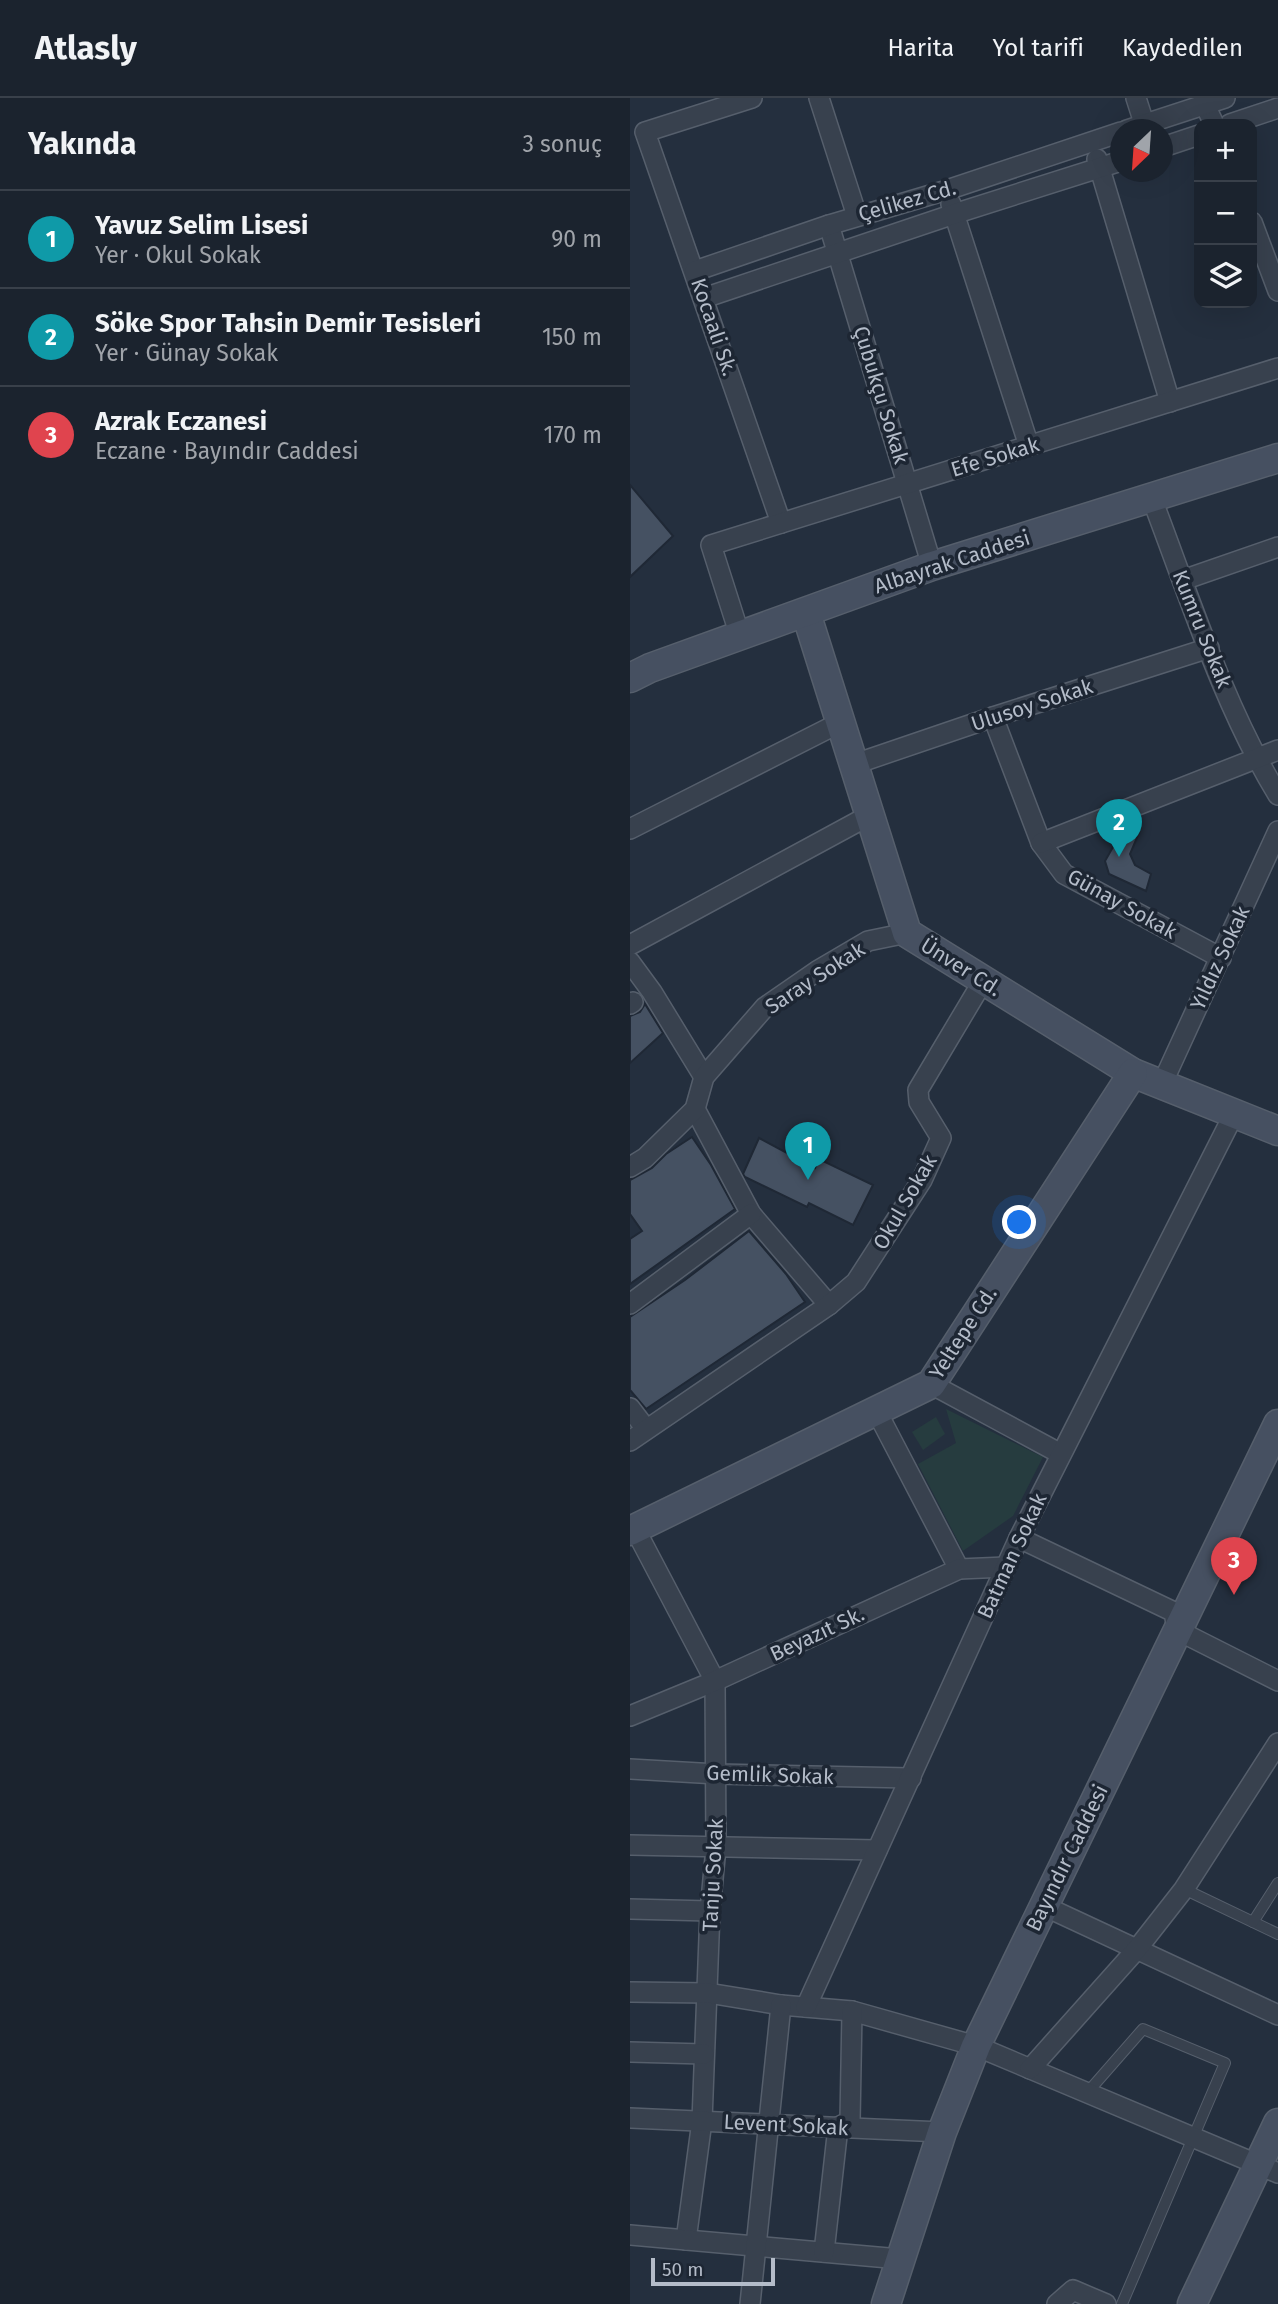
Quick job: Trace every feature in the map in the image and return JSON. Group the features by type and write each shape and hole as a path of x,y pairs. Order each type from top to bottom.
{"street":[{"path":"730,101 752,98"},
{"path":"818,98 857,216"},
{"path":"1136,98 1136,119"},
{"path":"1159,119 1225,98"},
{"name":"Kocaali Sk.","path":"730,101 645,132 781,523"},
{"path":"1205,105 1212,119"},
{"path":"1245,119 1278,108"},
{"name":"Çelikez Cd.","path":"695,271 829,225 947,190 1110,136"},
{"path":"1173,144 1194,137"},
{"path":"1091,143 1170,402"},
{"path":"704,298 1110,165"},
{"path":"947,190 1029,446"},
{"name":"Çubukçu Sokak","path":"829,225 932,566"},
{"path":"1257,235 1278,291"},
{"name":"Efe Sokak","path":"740,636 711,545 1278,368"},
{"name":"Albayrak Caddesi","path":"630,678 650,668 932,566 1278,458"},
{"name":"Kumru Sokak","path":"1152,499 1209,649 1255,757 1278,795"},
{"path":"1183,580 1278,547"},
{"name":"Ünver Cd.","path":"806,613 907,933 1133,1073 1278,1131"},
{"name":"Ulusoy Sokak","path":"855,764 1209,649"},
{"name":"Günay Sokak","path":"993,717 1041,843 1064,874 1221,958"},
{"path":"630,829 841,722"},
{"path":"1041,843 1278,750"},
{"path":"630,945 870,815"},
{"name":"Yıldız Sokak","path":"1162,1084 1278,831"},
{"name":"Saray Sokak","path":"630,1167 645,1158 695,1109 704,1077 765,1007 817,971 868,942 907,933"},
{"path":"630,962 652,992 704,1077"},
{"name":"Okul Sokak","path":"829,1305 856,1282 922,1180 941,1138 919,1102 918,1090 983,981"},
{"name":"Yeltepe Cd.","path":"632,1530 931,1384 1133,1073"},
{"path":"630,1441 829,1305 751,1214 695,1109"},
{"name":"Batman Sokak","path":"806,2007 1019,1538 1235,1112"},
{"path":"630,1304 751,1214"},
{"path":"931,1384 1061,1454"},
{"path":"630,1408 646,1429"},
{"path":"877,1412 959,1569"},
{"name":"Bayındır Caddesi","path":"886,2304 942,2132 976,2046 1278,1424"},
{"name":"Tanju Sokak","path":"632,1530 715,1681 716,1847 710,1911 702,2121 686,2241"},
{"path":"1019,1538 1174,1612 1177,1630 1278,1681"},
{"name":"Beyazıt Sk.","path":"630,1716 715,1681 959,1569 1006,1567"},
{"path":"1030,2069 1137,1949 1184,1889 1278,1743"},
{"name":"Gemlik Sokak","path":"630,1769 911,1779"},
{"path":"630,1845 877,1850"},
{"path":"1044,1906 1278,2015"},
{"path":"630,1909 710,1911"},
{"path":"630,1992 708,1993 781,2005 852,2011 976,2046 1269,2168"},
{"path":"750,2304 781,2005"},
{"path":"824,2252 838,2127 850,2121 852,2011"},
{"path":"630,2052 704,2054"},
{"name":"Levent Sokak","path":"631,2122 702,2121 942,2132"},
{"path":"1192,2304 1269,2168 1278,2123"},
{"path":"630,2235 901,2259"},
{"path":"1057,2304 1073,2290 1106,2304"}],"lane":[{"path":"1253,1923 1278,1883"},
{"path":"1184,1889 1278,1934"},
{"path":"1087,2093 1143,2029 1225,2063 1122,2304"}],"green space":[{"path":"946,1409 1043,1457 1013,1516 963,1551 918,1464 956,1443"},
{"path":"936,1417 945,1434 923,1450 912,1432"}],"building":[{"path":"630,485 673,536 630,577"},
{"path":"1125,826 1139,833 1130,854 1135,865 1151,874 1146,891 1109,874 1105,861"},
{"path":"645,1004 663,1033 630,1063 630,1016 640,1012"},
{"path":"692,1137 735,1209 630,1284 630,1239 642,1231 630,1214 630,1180 652,1168 666,1154"},
{"path":"759,1138 815,1168 819,1159 873,1185 853,1225 809,1203 807,1207 745,1177 743,1174"},
{"path":"749,1231 786,1274 805,1302 646,1409 630,1390 630,1317 685,1280"}],"place":[{"name":"Söke Spor Tahsin Demir Tesisleri","path":"1119,857"},
{"name":"Yavuz Selim Lisesi","path":"808,1180"},
{"name":"Azrak Eczanesi","path":"1234,1595"}]}
